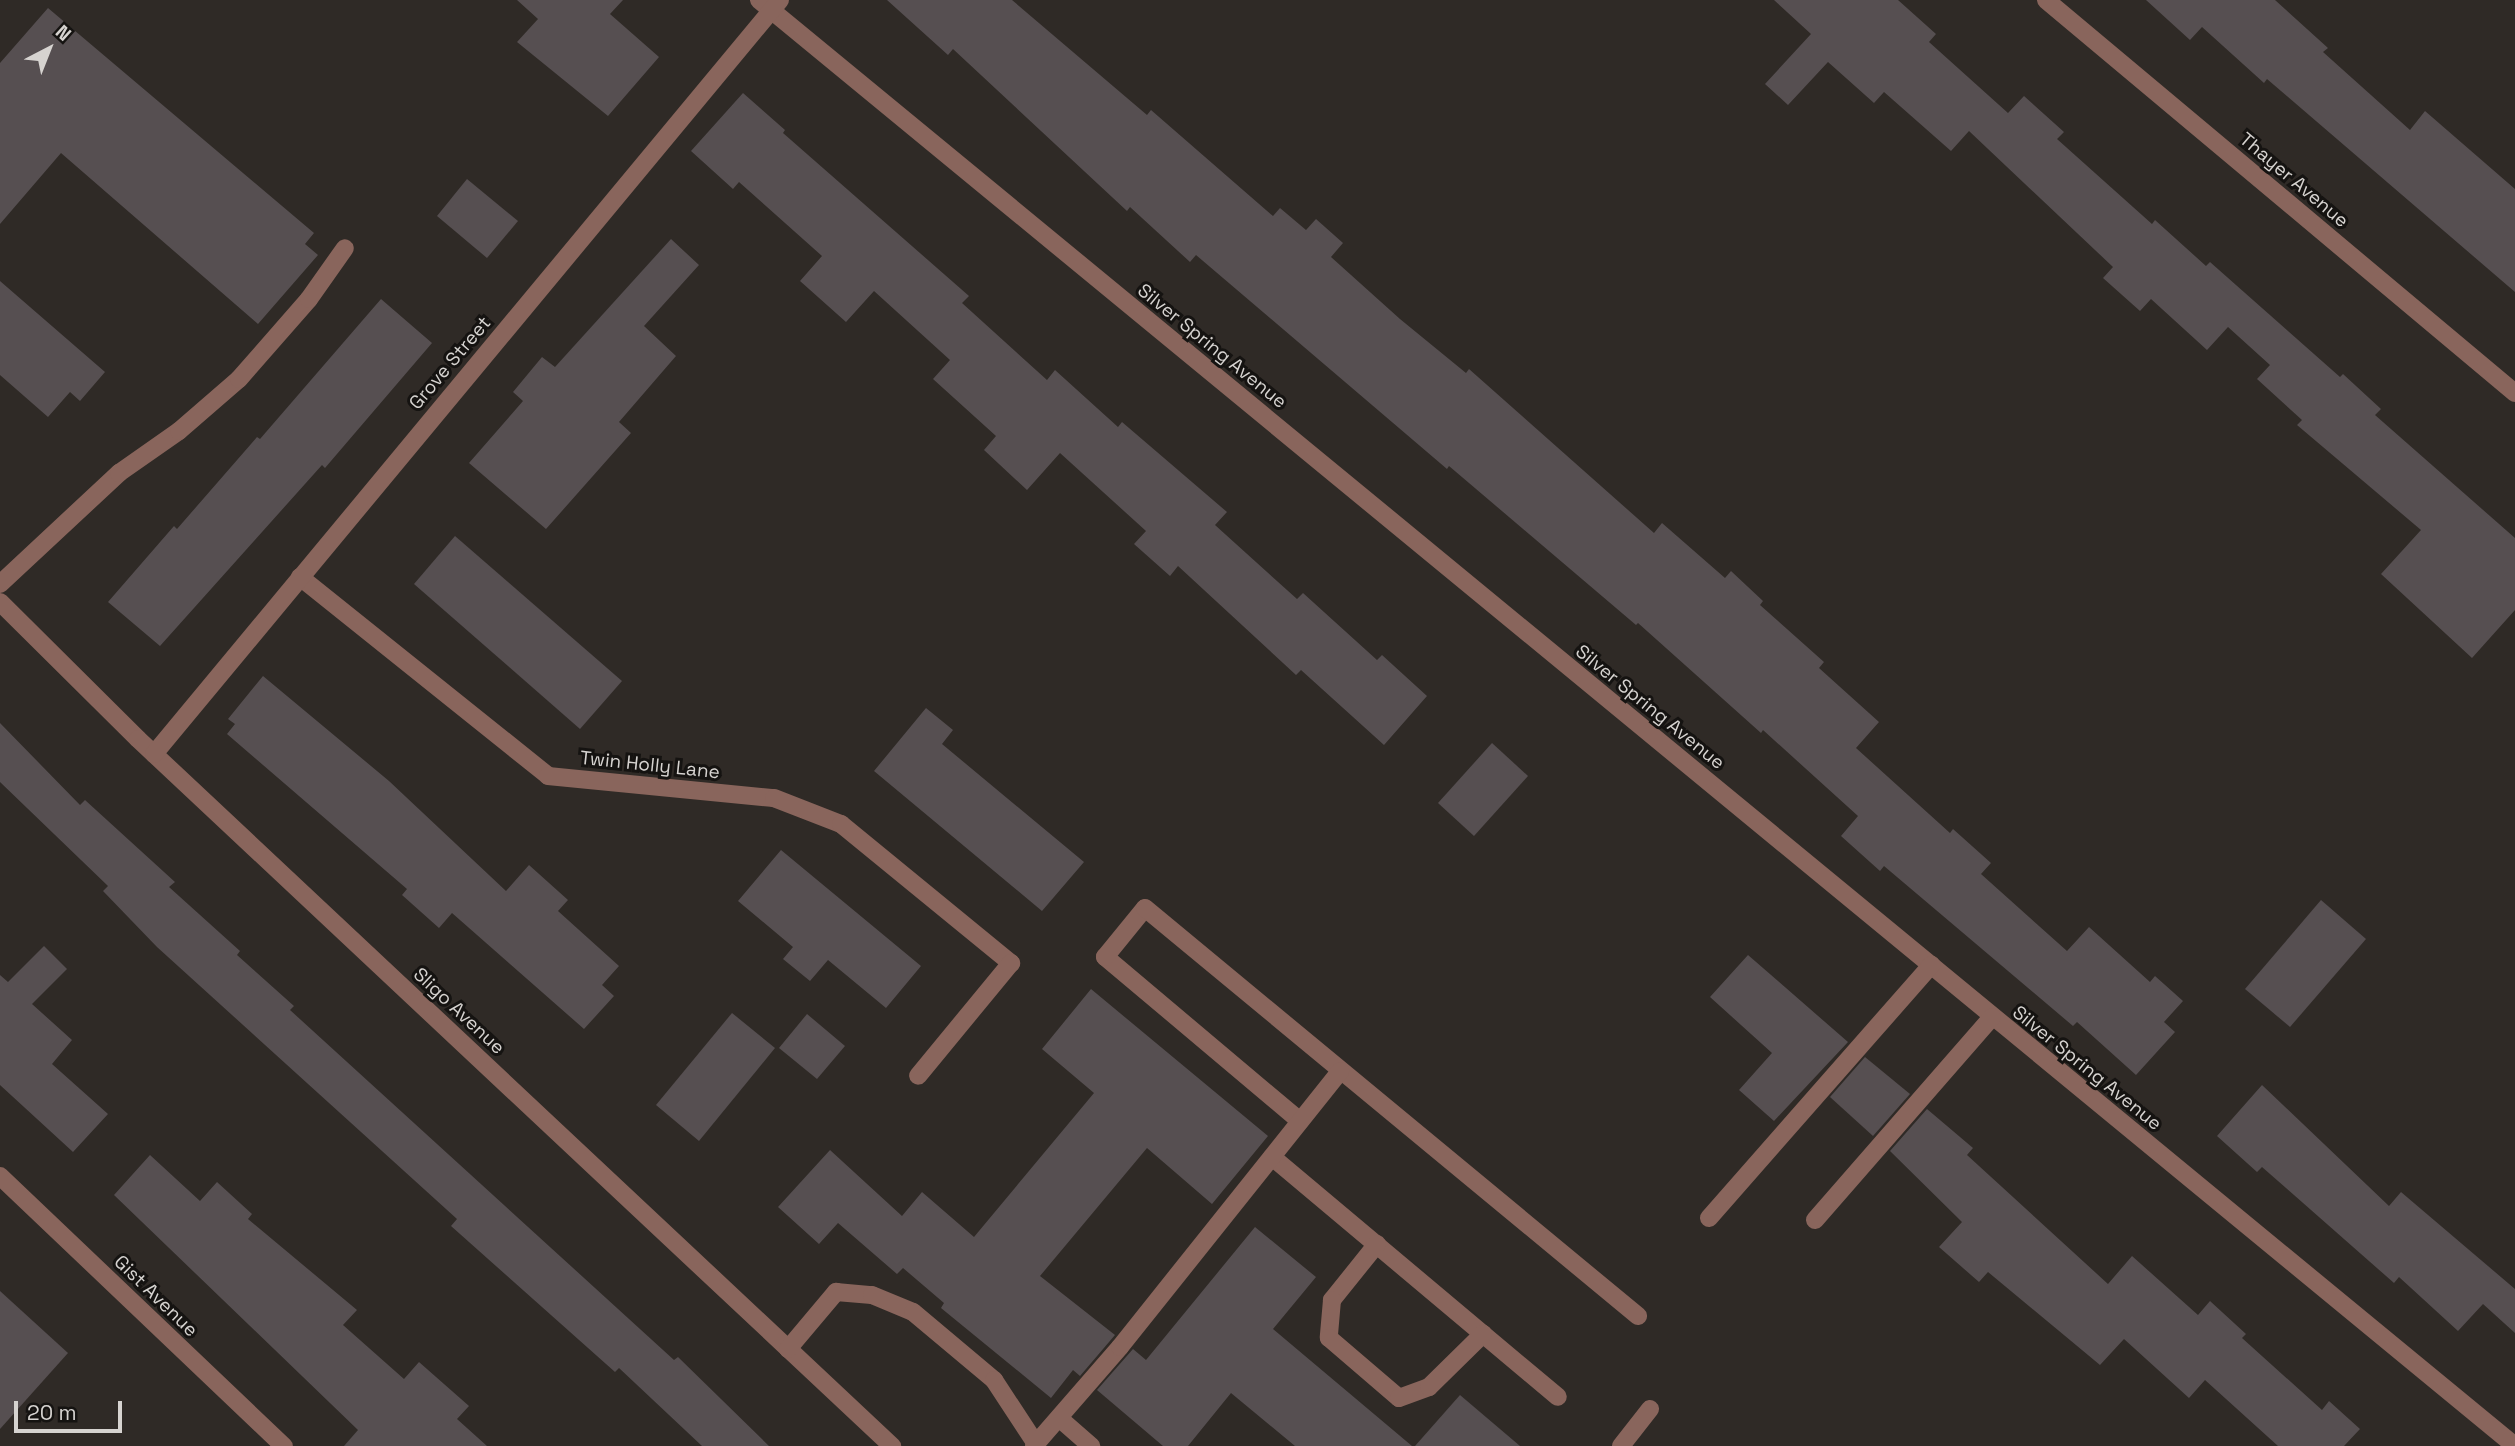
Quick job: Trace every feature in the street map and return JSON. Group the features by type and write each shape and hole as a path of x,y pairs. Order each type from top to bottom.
{"street":[{"name":"Thayer Avenue","path":"2046,0 2515,393"},
{"name":"Grove Street","path":"154,754 770,4"},
{"name":"Silver Spring Avenue","path":"770,4 1992,1017 2515,1446"},
{"path":"0,584 119,473 179,431 239,379 309,299 345,248"},
{"name":"Twin Holly Lane","path":"300,577 548,776 774,798 841,824 1012,963 918,1076"},
{"name":"Sligo Avenue","path":"0,602 154,754 892,1446"},
{"path":"1300,1121 1105,957 1145,908 1638,1316"},
{"path":"1709,1218 1931,965"},
{"path":"1815,1220 1992,1017"},
{"path":"788,1349 836,1292 872,1295 913,1312 994,1380 1035,1445 1272,1157 1340,1070"},
{"path":"1272,1157 1558,1397"},
{"name":"Gist Avenue","path":"0,1176 284,1446"},
{"path":"1377,1244 1332,1300 1329,1338 1399,1398 1429,1387 1483,1334"},
{"path":"1621,1446 1650,1409"},
{"path":"1059,1418 1091,1446"}],"building":[{"path":"517,0 623,0 610,14 659,57 608,116 517,42 538,19"},
{"path":"887,0 1012,0 1147,115 1151,110 1273,216 1280,208 1306,230 1316,219 1343,243 1331,257 1400,319 1466,373 1469,369 1654,533 1662,523 1725,578 1731,571 1763,601 1760,605 1824,662 1819,668 1879,722 1856,748 1950,833 1953,829 1991,863 1981,874 2067,951 2089,927 2150,982 2155,976 2183,1001 2164,1022 2175,1032 2136,1075 2077,1022 2073,1026 1884,866 1880,871 1841,836 1858,816 1763,730 1761,733 1638,623 1636,625 1449,466 1447,469 1196,255 1190,262 1130,207 1127,211 953,49 948,55"},
{"path":"1774,0 1898,0 1936,34 1929,42 2008,113 2024,96 2064,132 2057,139 2152,224 2155,220 2206,266 2210,262 2340,377 2343,374 2381,409 2375,415 2515,538 2515,610 2472,658 2381,574 2421,530 2297,425 2302,420 2257,379 2270,365 2228,327 2207,350 2151,299 2140,311 2103,278 2113,267 1969,131 1951,151 1884,92 1874,103 1828,62 1788,105 1765,84 1811,34"},
{"path":"2146,0 2275,0 2328,48 2323,52 2410,130 2425,111 2515,189 2515,292 2267,79 2264,83 2202,27 2190,40"},
{"path":"48,8 314,233 305,244 318,255 258,324 61,153 0,224 0,63"},
{"path":"743,93 785,130 783,133 969,296 962,303 1047,380 1055,370 1118,427 1122,422 1227,512 1215,525 1297,599 1303,593 1377,660 1382,655 1427,696 1384,745 1301,670 1296,675 1178,566 1170,576 1134,544 1146,531 1060,453 1027,490 984,450 996,436 933,379 950,360 874,291 846,322 800,281 822,256 739,182 733,189 691,151"},
{"path":"467,179 518,221 487,258 437,216"},
{"path":"671,239 699,265 644,326 676,356 619,422 631,433 546,529 469,463 523,401 513,392 542,357 555,367"},
{"path":"0,281 105,372 80,401 70,392 48,417 0,375"},
{"path":"381,299 432,343 325,468 322,465 160,646 108,602 174,526 177,529 257,437 260,439"},
{"path":"455,536 622,681 580,729 414,584"},
{"path":"263,676 389,781 506,891 529,865 568,900 558,911 619,966 602,985 614,996 584,1029 452,913 439,928 402,895 407,889 227,734 235,724 228,719"},
{"path":"926,708 953,730 942,744 1084,862 1042,911 874,771"},
{"path":"0,723 80,805 85,800 175,882 169,887 240,951 237,955 294,1006 290,1010 674,1360 678,1357 769,1446 702,1446 619,1368 615,1372 451,1226 457,1219 157,947 103,891 108,886 0,782"},
{"path":"1492,743 1528,776 1474,836 1438,803"},
{"path":"781,850 921,966 886,1008 828,960 810,981 783,959 793,947 738,901"},
{"path":"2321,900 2366,939 2290,1027 2245,989"},
{"path":"44,946 67,969 32,1004 72,1040 52,1064 108,1114 73,1152 0,1085 0,975 8,982"},
{"path":"1748,955 1848,1042 1774,1121 1739,1090 1772,1053 1710,997"},
{"path":"1091,989 1268,1136 1212,1204 1147,1148 1040,1276 1115,1335 1080,1376 1073,1370 1051,1398 941,1308 944,1303 903,1268 897,1274 838,1223 819,1244 778,1207 830,1150 902,1216 922,1192 974,1237 1094,1093 1042,1049"},
{"path":"732,1013 775,1048 699,1141 656,1105"},
{"path":"807,1014 845,1046 817,1079 779,1048"},
{"path":"1865,1057 1910,1094 1873,1136 1830,1097"},
{"path":"2262,1085 2389,1206 2401,1192 2515,1289 2515,1333 2483,1304 2458,1331 2399,1277 2394,1283 2262,1167 2257,1172 2217,1136"},
{"path":"1927,1109 1973,1148 1967,1155 2108,1284 2132,1256 2198,1315 2210,1301 2246,1334 2242,1338 2322,1410 2329,1401 2360,1429 2344,1446 2278,1446 2205,1380 2189,1398 2124,1339 2100,1365 1988,1272 1979,1282 1939,1247 1962,1222 1890,1151"},
{"path":"150,1155 200,1201 217,1182 252,1214 248,1219 357,1310 343,1325 404,1379 419,1362 469,1406 457,1419 487,1446 344,1446 358,1430 114,1195"},
{"path":"1255,1227 1316,1277 1273,1329 1412,1446 1295,1446 1231,1393 1188,1446 1163,1446 1097,1390 1133,1349 1146,1360"},
{"path":"0,1291 68,1353 0,1429"},
{"path":"1460,1395 1520,1446 1415,1446"}]}
